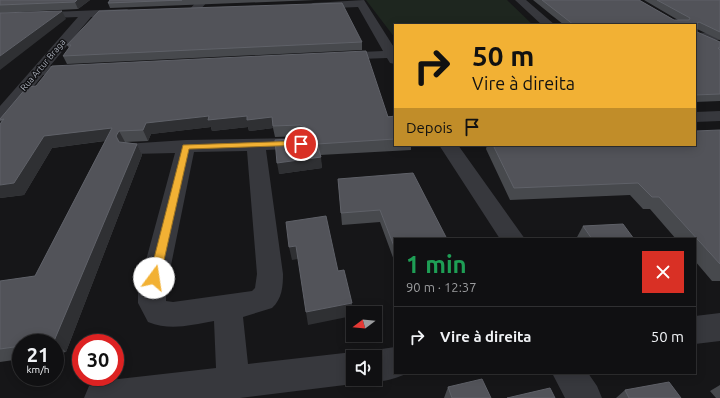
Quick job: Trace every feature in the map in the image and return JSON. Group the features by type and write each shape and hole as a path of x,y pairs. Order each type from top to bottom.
{"street":[{"path":"204,0 190,11 210,10"},
{"path":"520,0 548,24"},
{"path":"306,6 360,2 392,51 324,58"},
{"path":"0,17 140,12"},
{"name":"Rua Artur Braga","path":"0,116 87,14"},
{"path":"697,36 720,36"},
{"path":"697,36 720,47"},
{"path":"38,71 95,68"},
{"path":"696,117 720,116"},
{"path":"132,148 301,144"},
{"path":"186,146 154,278 152,304 158,313 173,315 262,300 269,290 270,268 256,145"},
{"path":"449,146 512,238"},
{"path":"228,306 233,381"},
{"path":"696,330 720,328"},
{"path":"382,365 394,363"},
{"path":"101,398 233,381 346,369"},
{"path":"569,374 585,398"}],"shaded area":[{"path":"366,0 507,0 532,24 394,24 394,37"}],"building":[{"path":"0,0 77,0 75,2 0,5"},
{"path":"110,0 182,0 108,3"},
{"path":"542,0 639,0 674,20 689,20 690,18 657,0 720,0 720,32 699,22 697,23 697,32 720,42 720,48 718,48 720,50 720,94 696,95 696,24 573,24"},
{"path":"342,3 362,42 63,56 71,45 67,45 99,11"},
{"path":"62,11 0,56 0,13"},
{"path":"366,51 388,117 394,116 394,139 317,144 321,157 277,163 275,140 307,138 310,133 308,128 300,125 273,126 272,117 247,120 247,116 208,120 209,116 146,123 143,130 119,131 116,136 119,142 137,144 57,334 12,334 12,347 0,349 0,281 35,276 112,128 44,136 14,183 0,185 0,124 4,119 0,119 27,87 36,86 52,66"},
{"path":"720,130 720,264 659,197 652,197 638,183 514,188 493,146 696,146 696,131"},
{"path":"413,173 446,238 394,238 394,246 380,210 341,213 338,179"},
{"path":"326,216 338,271 344,270 352,303 306,312 296,246 289,247 286,222"},
{"path":"623,224 633,238 591,238 583,226"},
{"path":"482,379 491,398 452,398 448,387"},
{"path":"669,382 681,398 629,398 625,390"},
{"path":"550,388 555,398 507,398"}],"route":[{"path":"154,278 186,146 301,144"}]}
